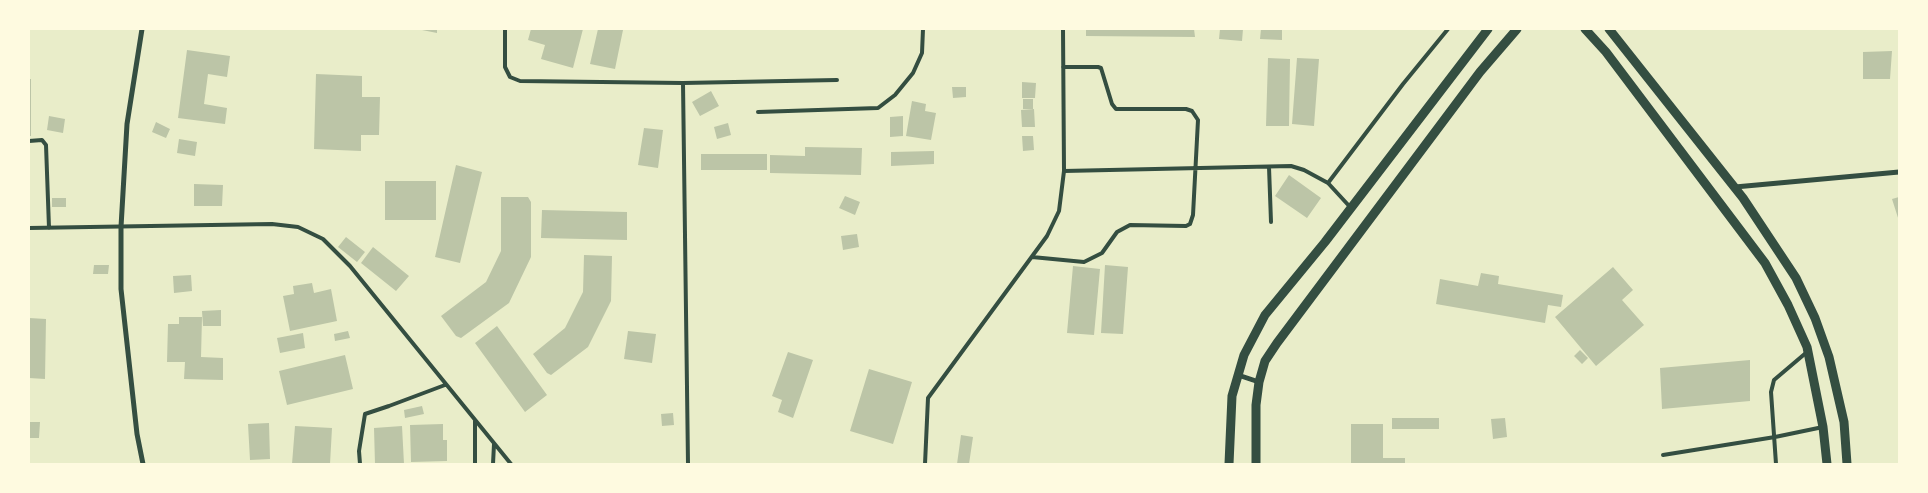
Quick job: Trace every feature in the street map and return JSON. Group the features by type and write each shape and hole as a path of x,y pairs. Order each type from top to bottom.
{"street":[{"path":"142,29 127,124 121,227 120,289 137,434 143,464"},
{"path":"1229,464 1232,396 1244,355 1265,315 1488,29"},
{"path":"1256,464 1256,405 1259,382 1266,361 1277,342 1480,72 1517,29"},
{"path":"1586,29 1606,52 1765,263 1788,305 1808,351 1824,427 1827,464"},
{"path":"1609,29 1734,187 1796,278 1815,318 1829,357 1842,413 1847,464"},
{"path":"1734,187 1899,172"},
{"path":"1238,375 1259,382"}],"lane":[{"path":"505,29 505,67 510,77 520,81 682,83 837,80"},
{"path":"758,112 878,108 895,95 913,73 922,53 923,29"},
{"path":"924,464 928,398 1047,236 1059,211 1064,171 1062,29"},
{"path":"1328,183 1403,84 1448,29"},
{"path":"1032,257 1084,262 1102,254 1117,232 1130,225 1186,226 1190,224 1193,215 1197,168 1198,120 1192,111 1186,109 1116,109 1112,104 1101,68 1098,66 1063,67"},
{"path":"682,83 688,464"},
{"path":"29,141 42,140 46,145 49,228"},
{"path":"1064,171 1290,166 1304,170 1328,183 1350,208"},
{"path":"1269,167 1271,222"},
{"path":"29,228 272,224 298,227 323,239 350,266 474,421 511,464"},
{"path":"1776,464 1771,392 1774,380 1808,351"},
{"path":"360,464 359,451 365,414 445,385"},
{"path":"474,421 475,464"},
{"path":"1663,454 1775,437 1824,427"},
{"path":"493,464 494,444"}],"building":[{"path":"417,29 437,29 437,33"},
{"path":"531,29 583,29 573,68 541,59 545,45 528,40"},
{"path":"598,29 623,30 615,69 590,64"},
{"path":"1086,29 1194,29 1195,37 1086,36"},
{"path":"1220,29 1243,29 1242,41 1219,39"},
{"path":"1261,29 1282,29 1282,40 1260,39"},
{"path":"187,50 230,56 227,77 208,74 204,104 227,108 225,124 178,118"},
{"path":"1892,51 1890,79 1863,79 1863,52"},
{"path":"1268,58 1290,59 1289,126 1266,126"},
{"path":"1297,58 1319,59 1314,126 1292,124"},
{"path":"316,74 362,76 362,97 380,97 379,135 361,135 361,151 314,149"},
{"path":"29,79 31,79 31,136 29,136"},
{"path":"1022,82 1036,83 1035,98 1022,98"},
{"path":"952,87 966,87 966,97 953,98"},
{"path":"711,91 719,106 700,116 692,102"},
{"path":"1023,99 1033,99 1033,109 1023,109"},
{"path":"912,101 926,104 925,111 936,113 931,140 906,136"},
{"path":"1034,109 1035,127 1022,127 1021,110"},
{"path":"49,116 65,119 63,133 47,130"},
{"path":"903,116 903,136 890,137 890,117"},
{"path":"156,122 170,129 166,138 152,132"},
{"path":"728,123 731,135 717,139 714,127"},
{"path":"644,128 663,130 658,168 638,165"},
{"path":"1022,136 1033,136 1034,150 1023,151"},
{"path":"179,139 197,142 195,156 177,153"},
{"path":"805,147 862,148 861,175 770,173 770,155 805,156"},
{"path":"934,151 934,164 891,166 891,152"},
{"path":"701,154 767,154 767,170 701,170"},
{"path":"456,165 482,172 460,263 435,257"},
{"path":"1289,175 1321,198 1307,218 1275,196"},
{"path":"385,181 436,181 436,220 385,220"},
{"path":"194,184 223,185 222,206 194,206"},
{"path":"845,196 860,202 855,215 839,208"},
{"path":"501,197 528,197 531,202 531,257 509,303 461,338 456,336 441,316 486,282 501,251"},
{"path":"1899,197 1899,221 1892,199"},
{"path":"52,198 66,198 66,207 52,207"},
{"path":"542,210 627,212 627,240 541,238"},
{"path":"857,234 859,247 843,250 841,236"},
{"path":"346,237 365,252 357,262 338,247"},
{"path":"373,247 409,276 396,291 361,263"},
{"path":"584,255 612,256 611,301 588,347 551,375 547,373 533,354 565,328 583,292"},
{"path":"94,265 109,265 108,274 93,274"},
{"path":"1105,265 1128,267 1123,334 1101,333"},
{"path":"1073,266 1100,269 1094,335 1067,333"},
{"path":"1613,267 1633,290 1622,300 1644,325 1596,366 1555,317"},
{"path":"1481,273 1499,276 1498,284 1563,295 1561,307 1548,305 1545,323 1436,304 1440,279 1478,286"},
{"path":"191,275 192,291 174,293 173,276"},
{"path":"312,283 314,293 331,289 337,321 290,331 283,296 294,294 293,286"},
{"path":"221,310 221,326 203,326 202,311"},
{"path":"179,317 202,317 201,357 223,358 223,380 184,379 185,362 167,362 168,324 179,324"},
{"path":"29,318 46,319 45,379 29,378"},
{"path":"497,326 547,395 525,412 475,343"},
{"path":"348,331 350,338 335,341 334,334"},
{"path":"628,331 656,334 652,363 624,359"},
{"path":"303,333 305,348 280,353 277,338"},
{"path":"1580,350 1588,358 1582,364 1574,356"},
{"path":"788,352 813,360 793,418 778,412 782,400 772,396"},
{"path":"345,355 353,389 287,405 279,371"},
{"path":"1750,360 1750,401 1662,409 1660,368"},
{"path":"869,369 912,382 893,444 850,431"},
{"path":"422,406 424,414 405,418 404,410"},
{"path":"673,413 674,425 662,426 661,414"},
{"path":"1392,418 1439,418 1439,429 1392,429"},
{"path":"1505,418 1507,437 1493,439 1491,419"},
{"path":"29,422 40,422 39,438 29,438"},
{"path":"269,423 270,459 250,460 248,424"},
{"path":"443,424 443,440 447,440 447,461 411,462 410,425"},
{"path":"1351,424 1383,424 1383,458 1405,458 1405,464 1351,464"},
{"path":"295,426 332,428 330,464 292,464"},
{"path":"402,426 404,464 375,464 374,428"},
{"path":"961,435 973,437 969,464 957,464"}]}
